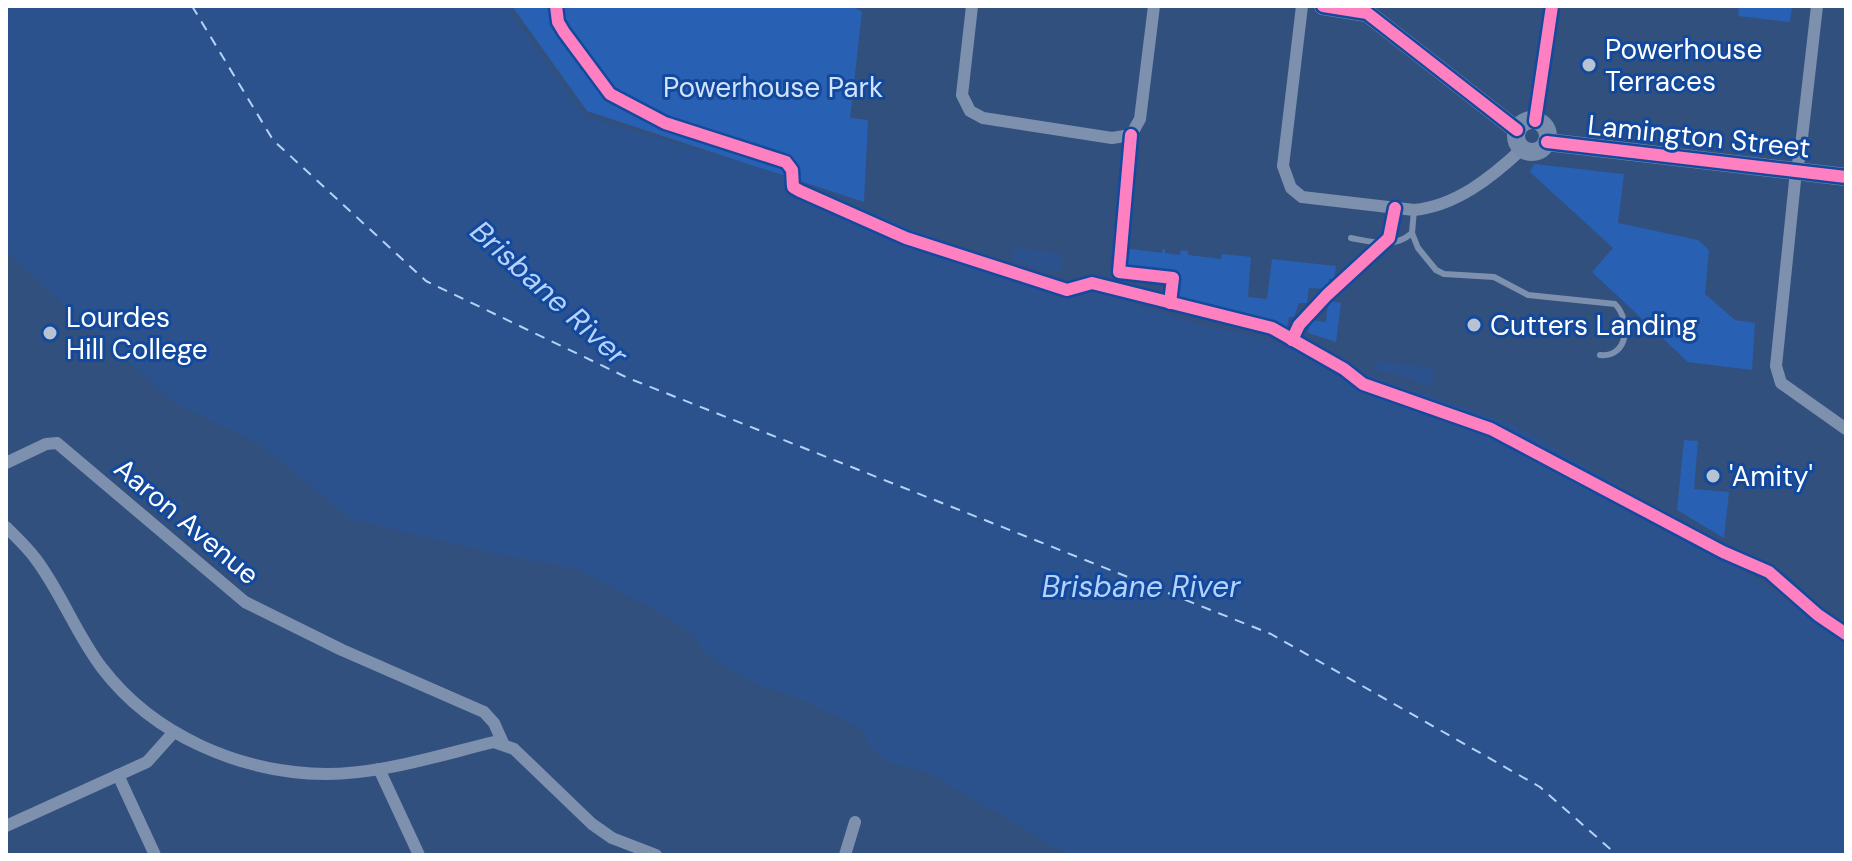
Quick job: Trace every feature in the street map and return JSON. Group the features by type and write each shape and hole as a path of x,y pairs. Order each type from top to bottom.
{"street":[{"path":"972,6 962,95 970,111 983,118 1112,138 1131,135 1140,119 1154,6"},
{"path":"1302,6 1283,166 1291,188 1302,197 1414,210 1429,209 1461,196 1522,149"},
{"path":"1323,6 1367,13 1517,130"},
{"path":"1535,121 1552,6"},
{"path":"1817,6 1776,370 1781,383 1794,394 1846,429"},
{"path":"1535,121 1546,129 1547,142 1536,152 1522,149 1516,140 1517,130 1524,122 1535,121"},
{"name":"Lamington Street","path":"1547,142 1846,177"},
{"name":"Aaron Avenue","path":"6,463 46,444 57,443 245,602 342,650 484,712 494,723 503,743"},
{"path":"6,527 36,558 103,669 143,711 173,733 246,764 326,774 379,769 494,742 503,743 514,749 592,824 612,838 656,855"},
{"path":"6,826 147,762 173,733"},
{"path":"379,769 419,855"},
{"path":"118,775 155,855"},
{"path":"845,855 855,822"}],"lane":[{"path":"1414,210 1412,233 1418,248 1436,270 1444,274 1494,277 1528,295 1615,304 1625,320 1622,344 1618,352 1611,356 1600,355"},
{"path":"1351,238 1393,244 1412,233"}],"green space":[{"name":"Powerhouse Park","path":"512,6 852,6 862,12 850,118 868,120 864,202 587,111"},
{"path":"1739,6 1792,7 1790,22 1738,16"},
{"path":"1534,164 1624,174 1618,223 1698,240 1709,250 1705,294 1735,320 1755,323 1752,370 1688,362 1592,272 1613,248 1530,172"},
{"path":"1130,249 1162,253 1165,249 1165,253 1180,255 1181,250 1188,251 1188,255 1221,259 1222,254 1251,257 1248,297 1267,299 1272,259 1336,266 1328,289 1309,288 1307,303 1299,303 1294,317 1289,317 1287,327 1176,302 1179,275 1127,269"},
{"path":"1328,301 1341,303 1336,342 1308,333 1310,320 1326,322"},
{"path":"1684,440 1698,441 1694,489 1729,492 1724,538 1677,510"}],"water":[{"name":"Brisbane River","path":"6,6 506,6 586,117 789,177 907,227 1041,277 1093,290 1204,326 1258,337 1514,425 1722,546 1734,564 1846,643 1846,855 1068,855 927,772 887,762 870,746 861,728 796,697 759,685 720,664 703,650 693,635 657,611 575,568 492,553 351,519 258,443 174,403 6,252"},
{"path":"1014,247 1063,254 1061,270 1048,271 1011,261"},
{"path":"1375,361 1434,368 1432,387 1403,375 1374,370"}],"ferry route":[{"path":"192,6 273,140 426,281 628,378 1271,634 1540,787 1617,855"}],"cycle path":[{"path":"556,6 558,22 564,32 610,94 665,123 786,162 792,170 793,187 800,191 906,238 1067,290 1092,283 1272,328 1344,369 1363,384 1491,429 1723,552 1769,572 1818,615 1846,634"},
{"path":"1323,6 1367,13 1517,130"},
{"path":"1535,121 1552,6"},
{"path":"1131,135 1119,272 1173,278 1170,303"},
{"path":"1547,142 1846,177"},
{"path":"1292,340 1299,325 1327,295 1389,238 1395,208"}],"place":[{"name":"Powerhouse Terraces","path":"1589,65"},
{"name":"Cutters Landing","path":"1474,325"},
{"name":"Lourdes Hill College","path":"50,333"},
{"name":"'Amity'","path":"1713,476"}]}
